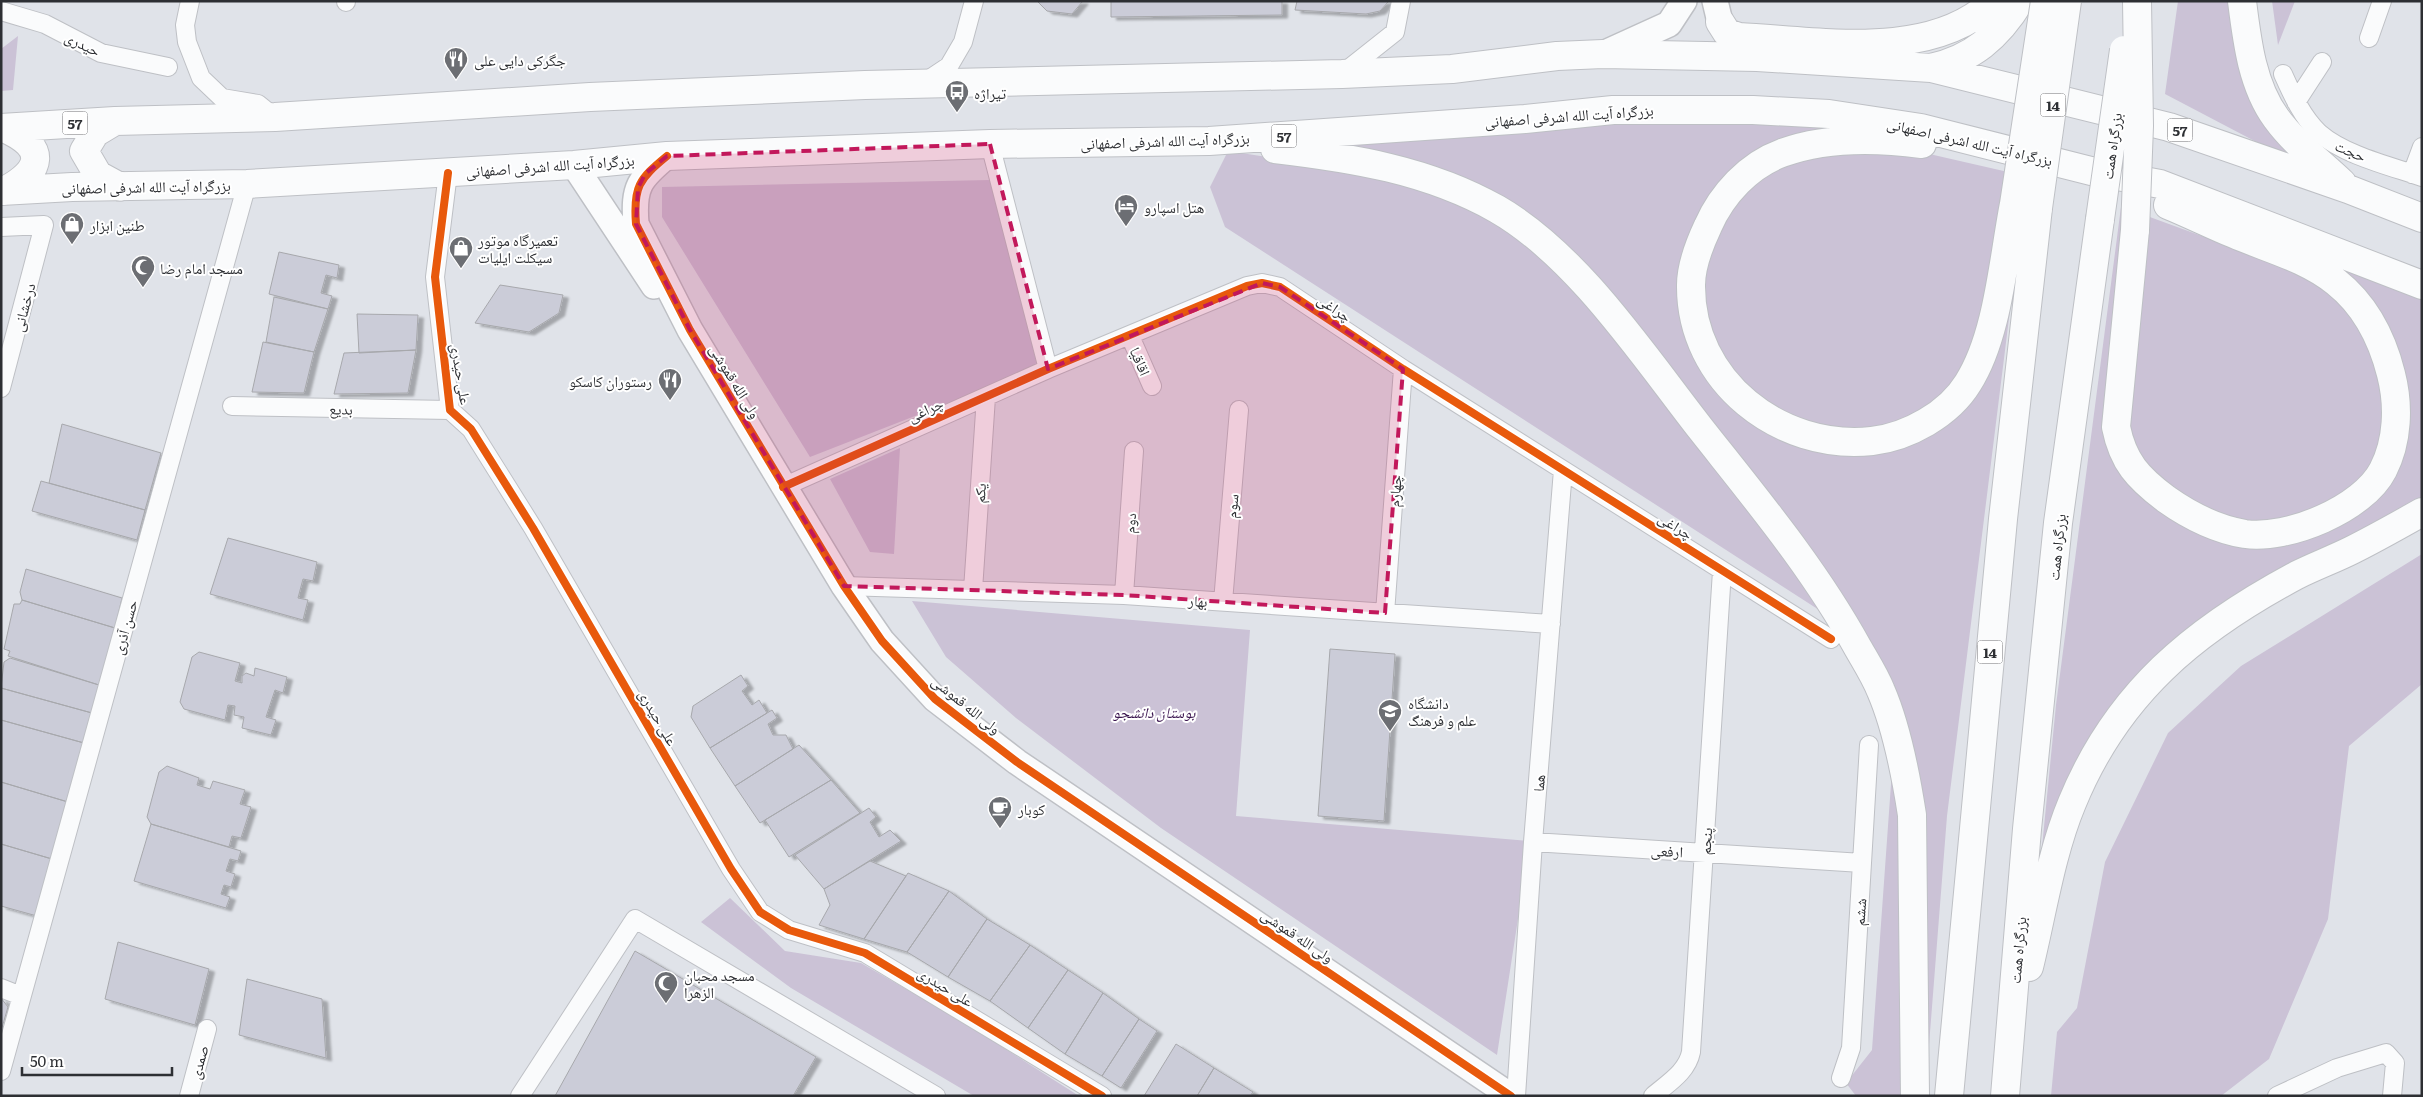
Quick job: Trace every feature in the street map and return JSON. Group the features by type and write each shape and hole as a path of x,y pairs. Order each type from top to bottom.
{"highway":[{"path":"1717,12 1727,33 1739,37 1854,43 1892,42 1947,31 1977,16 1994,1"},
{"path":"1931,68 1956,61 1984,46 2007,21 2020,1"},
{"path":"2044,158 1873,140 1830,143 1801,148 1781,154 1754,168 1730,190 1712,216 1699,246 1691,284 1695,322 1707,353 1725,381 1742,401 1763,416 1812,437 1836,442 1888,439 1921,425 1943,410 1967,385 1985,350 2026,206 2046,1"},
{"name":"14","path":"1949,1096 2003,519 2026,206 2067,1"},
{"name":"بزرگراه همت","path":"2005,1096 2027,829 2058,524 2132,1"},
{"path":"2092,171 2234,234 2306,262 2336,282 2356,301 2374,326 2386,353 2393,382 2396,413 2393,443 2383,471 2355,499 2328,515 2296,529 2246,534 2210,525 2184,512 2144,482 2130,467 2120,448 2116,428 2135,230 2139,126 2137,1"},
{"path":"2242,1 2250,55 2260,86 2275,117 2290,134 2348,189"},
{"name":"57","path":"3,128 115,121 275,117 590,97 924,83 1342,74 1452,69 1557,56 1604,54 1777,58 1931,68 2169,126 2348,189 2422,218"},
{"name":"بزرگراه آیت الله اشرفی اصفهانی","path":"3,191 72,187 247,184 574,165 667,156 990,144 1209,141 1525,119 1613,110 1753,110 1829,114 1922,128 2092,171 2160,184 2422,284"},
{"path":"115,121 95,133 84,151 98,175 120,186"},
{"path":"3,128 25,139 33,149 36,157 34,166 26,176 3,191"},
{"path":"1209,141 1311,153 1400,169 1438,181 1474,197 1520,224 1545,243 1567,264 1623,330 1799,554 1848,630 1882,691 1906,772 1912,815 1915,1096"},
{"path":"2009,1046 2056,855 2071,804 2094,755 2125,708 2164,666 2208,628 2298,574 2352,550 2422,512"}],"street":[{"path":"190,1 185,25 187,42 202,78 222,98 258,104 275,117"},
{"path":"924,83 948,66 953,59 963,42 974,1"},
{"path":"1342,74 1395,32 1401,1"},
{"path":"1604,54 1669,24 1684,1"},
{"path":"2369,38 2382,1"},
{"name":"حیدری","path":"1,11 45,24 101,53 168,67"},
{"path":"2296,102 2322,62"},
{"name":"حجت","path":"2282,74 2296,102 2318,132 2334,144 2417,176"},
{"path":"990,144 1048,369"},
{"path":"2417,176 2422,147"},
{"name":"ولی الله قموشی","path":"667,156 645,174 638,188 635,206 636,224 690,330 783,487 844,586 882,642 928,692 1017,762 1511,1096"},
{"name":"ولی الله قموشی","path":"574,165 646,276 690,330"},
{"name":"علی حیدری","path":"448,173 435,277 450,410 472,429 528,520 731,869 760,912 789,930 865,953 1102,1096"},
{"name":"حسن آذری","path":"1,1071 247,184"},
{"name":"درخشانی","path":"1,227 44,225 1,388"},
{"name":"چراغی","path":"783,487 1048,369 1247,286 1262,283 1280,287 1403,369 1831,639"},
{"name":"اقاقیا","path":"1130,336 1152,386"},
{"name":"چهارم","path":"1385,613 1403,369"},
{"name":"یکم","path":"972,590 986,397"},
{"name":"بدیع","path":"232,406 450,410"},
{"name":"سوم","path":"1223,602 1239,410"},
{"name":"دوم","path":"1124,595 1134,451"},
{"name":"هما","path":"1516,1096 1533,842 1563,470"},
{"name":"پنجم","path":"1653,1096 1683,1070 1689,1062 1722,571"},
{"name":"بهار","path":"844,586 1124,595 1551,624"},
{"name":"ششم","path":"1841,1078 1850,1048 1869,745"},
{"name":"ارفعی","path":"1533,842 1862,863"},
{"path":"520,1096 635,920 936,1096"},
{"path":"1,988 21,996"},
{"name":"صمدی","path":"189,1096 207,1029"},
{"path":"2277,1096 2336,1068 2386,1053 2395,1063 2392,1096"}],"highlighted area":[{"path":"990,144 1048,369 1262,283 1280,287 1403,369 1385,613 1124,595 844,586 690,330 636,224 638,188 645,174 667,156"}],"green space":[{"path":"2178,1 2235,1 2306,164 2266,147 2165,94"},
{"path":"2272,1 2295,1 2278,45"},
{"path":"18,36 13,90 1,91 1,49"},
{"path":"2139,69 2106,429 2200,531 2358,511 2407,403 2320,261 2422,291 2422,500 2142,673 2036,908 2056,705"},
{"path":"1730,119 1930,136 1735,167 1682,310 1790,441 1944,423 2021,222 1947,816 1925,1096 1902,719 1563,246 1312,146 1583,122"},
{"path":"1228,151 1417,180 1533,243 1577,285 1830,617 1225,227 1210,187"},
{"path":"1832,152 1925,153 2008,172 1997,248 1973,354 1950,390 1919,413 1887,426 1854,431 1817,428 1753,397 1714,344 1702,304 1703,271 1713,237 1750,183 1789,162"},
{"path":"990,180 1038,368 810,457 662,217 662,187"},
{"path":"2147,216 2317,278 2334,290 2368,337 2382,377 2385,435 2368,472 2352,489 2302,515 2261,522 2224,518 2169,489 2128,443"},
{"path":"900,448 894,554 870,552 830,479"},
{"path":"2422,554 2422,684 2349,746 2328,919 2269,1059 2221,1096 2051,1096 2057,1032 2077,1008 2105,862 2168,733 2241,666"},
{"name":"بوستان دانشجو","path":"912,601 1250,630 1236,816 1530,841 1497,1055 1161,828 1016,718 946,657"},
{"path":"1892,770 1899,808 1903,1096 1856,1096 1846,1083 1872,1050"},
{"path":"730,898 785,951 861,963 963,1022 1079,1096 974,1096 791,988 701,922"}],"building":[{"path":"1037,1 1083,1 1072,14 1047,11"},
{"path":"1111,1 1282,1 1282,15 1111,17"},
{"path":"1297,1 1389,1 1380,11 1366,14 1295,10"},
{"path":"279,252 339,265 337,278 326,275 321,293 332,296 328,309 269,294"},
{"path":"500,285 563,295 559,313 529,332 475,323"},
{"path":"274,297 328,309 314,352 266,342"},
{"path":"357,314 418,315 416,350 359,353"},
{"path":"263,342 314,352 304,393 252,392"},
{"path":"416,350 408,393 334,394 344,353"},
{"path":"62,424 161,453 145,510 49,483"},
{"path":"41,481 145,510 137,540 32,511"},
{"path":"228,538 317,562 313,581 303,579 298,598 308,600 303,620 210,594"},
{"path":"26,569 122,598 115,628 22,600 20,592"},
{"path":"22,600 115,628 99,685 8,656 10,651 4,649 14,604 20,604"},
{"path":"1330,649 1395,654 1384,821 1318,816"},
{"path":"199,652 240,663 235,681 242,683 242,676 246,673 254,676 255,668 287,677 283,693 275,690 266,717 276,720 271,735 242,728 244,717 234,715 235,706 228,705 225,720 184,709 180,702 192,657"},
{"path":"10,658 99,685 92,713 1,688 4,662"},
{"path":"741,675 748,686 742,691 752,705 759,700 767,713 710,748 691,717 693,706"},
{"path":"1,688 92,713 84,743 1,720"},
{"path":"772,710 777,718 768,724 773,735 786,735 793,749 735,786 710,748"},
{"path":"1,720 84,743 68,802 1,782"},
{"path":"799,745 831,780 760,823 735,786"},
{"path":"167,766 199,778 197,785 210,789 213,781 245,790 240,804 251,807 241,838 232,836 229,847 151,824 147,817 159,772"},
{"path":"831,780 860,813 789,857 765,820"},
{"path":"1,782 68,802 52,859 1,844"},
{"path":"869,808 876,817 870,822 879,837 890,830 901,841 824,889 795,855"},
{"path":"151,824 241,851 238,861 230,859 226,871 235,874 231,887 224,885 221,894 230,897 226,908 134,881"},
{"path":"1,844 52,859 37,916 1,906"},
{"path":"870,861 906,876 864,939 819,925 830,905 824,889"},
{"path":"908,873 949,891 907,952 864,939"},
{"path":"949,891 987,919 948,977 907,952"},
{"path":"987,919 1030,945 990,1001 948,977"},
{"path":"118,942 209,969 195,1025 105,999"},
{"path":"1030,945 1068,970 1028,1028 990,1001"},
{"name":"مسجد محبان الزهرا","path":"635,951 816,1057 793,1096 555,1096"},
{"path":"1068,970 1103,993 1065,1054 1028,1028"},
{"path":"247,979 322,999 326,1058 239,1035"},
{"path":"1103,993 1139,1019 1102,1076 1065,1054"},
{"path":"1,998 8,1007 1,1031"},
{"path":"1139,1019 1157,1031 1121,1088 1102,1076"},
{"path":"1176,1044 1214,1068 1197,1096 1144,1096"},
{"path":"1214,1068 1253,1092 1250,1096 1197,1096"}],"cycle path":[{"path":"667,156 650,171 640,185 636,201 636,224 690,330 844,586 882,641 935,699 1017,762 1511,1096"},
{"path":"448,173 435,277 450,410 471,429 533,528 731,869 760,912 789,930 865,953 1102,1096"},
{"path":"783,487 1048,369 1247,286 1262,283 1280,287 1403,369 1831,639"}],"place":[{"name":"جگرکی دایی علی","path":"456,80"},
{"name":"تیراژه","path":"957,113"},
{"name":"هتل اسپارو","path":"1126,227"},
{"name":"طنین ابزار","path":"72,245"},
{"name":"تعمیرگاه موتور سیکلت ایلیات","path":"461,269"},
{"name":"مسجد امام رضا","path":"143,288"},
{"name":"رستوران کاسکو","path":"670,401"},
{"name":"دانشگاه علم و فرهنگ","path":"1390,732"},
{"name":"کوبار","path":"1000,829"},
{"name":"مسجد محبان الزهرا","path":"666,1004"}]}
